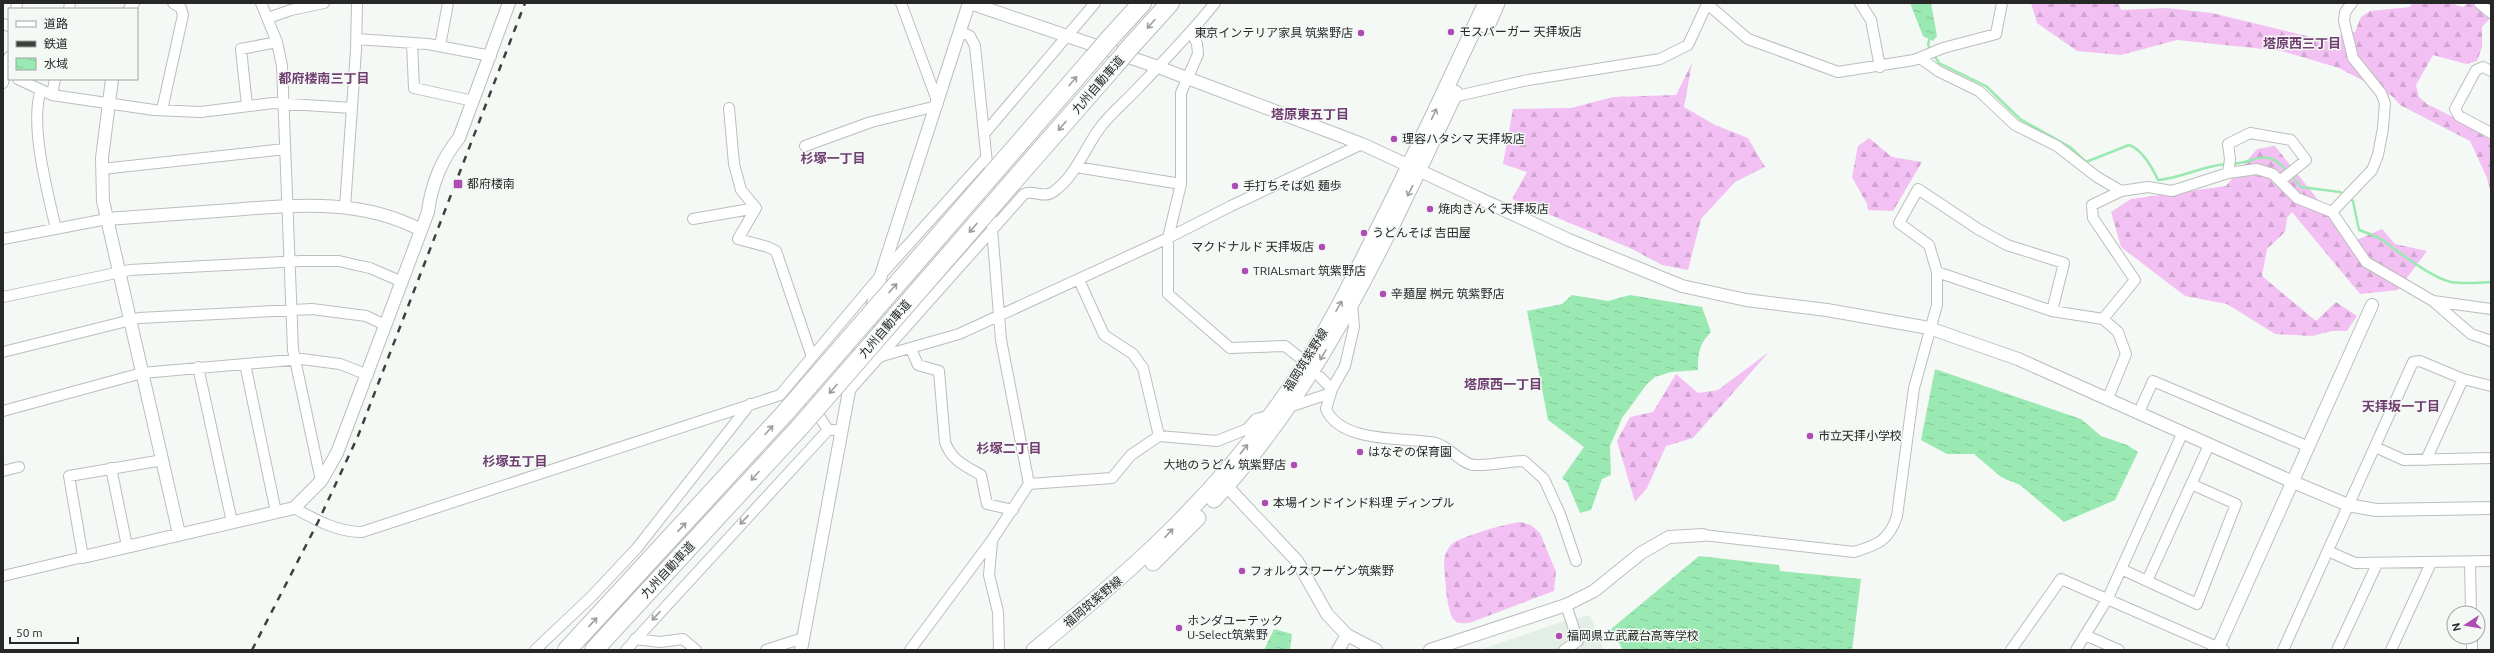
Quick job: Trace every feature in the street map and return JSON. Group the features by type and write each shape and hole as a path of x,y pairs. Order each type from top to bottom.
{"highway":[{"name":"九州自動車道","path":"567,650 785,412 994,160 1093,58 1142,3"},
{"name":"九州自動車道","path":"594,650 800,427 1170,3"}],"main road":[{"name":"福岡筑紫野線","path":"1049,650 1113,598 1168,549 1289,407 1318,364 1352,305 1414,169 1486,3"},
{"name":"福岡筑紫野線","path":"1034,650 1135,566 1224,482 1310,357 1345,297 1453,98 1497,3"}],"street":[{"path":"162,110 183,14 181,8 173,3"},
{"path":"261,3 277,42 282,66 285,104 286,206 294,360 321,481"},
{"path":"268,18 291,10 324,3"},
{"path":"345,206 357,39 357,3"},
{"path":"440,46 448,3"},
{"path":"3,576 294,508 321,481 337,453 368,375 400,281 428,212 430,194 448,151 459,138 491,56 509,3"},
{"path":"900,3 937,104"},
{"path":"766,650 802,644 840,430 849,391 881,275 970,3 1158,67 1362,144 1569,240 1658,277 1717,295 1827,310 1929,328 2018,359 2108,398 2209,445 2348,505 2376,510 2491,508"},
{"path":"984,134 1065,36 1095,3"},
{"path":"849,391 882,356 1024,194 1030,192 1045,195 1052,193 1076,167 1100,128 1192,32 1215,3"},
{"path":"1860,3 1871,20 1880,67"},
{"path":"1453,98 1528,80 1660,59 1688,45 1707,4 1748,39 1817,66 1838,72 1880,67 1920,58 1943,48 1996,34 2002,3"},
{"path":"2332,212 2372,170 2378,155 2383,128 2385,103 2381,94 2353,58 2344,21 2345,12 2352,3"},
{"path":"2479,3 2491,13"},
{"path":"910,650 992,540 1013,510 1028,484 1025,456 1004,364 992,232 994,160 984,134 975,46 970,36 961,32"},
{"path":"1192,32 1197,44 1198,54 1181,93 1181,184 1168,238 1168,294 1230,348 1284,346 1299,357"},
{"path":"357,39 440,46 491,56"},
{"path":"248,106 241,49 277,42"},
{"path":"412,43 414,88 473,101"},
{"path":"1920,58 1944,74 1979,91 2015,125 2057,146 2097,177 2121,191"},
{"path":"2491,71 2483,67 2476,70 2455,109 2459,116 2491,133"},
{"path":"20,80 52,95 109,104 162,110 201,112 248,106 285,104 352,108"},
{"path":"52,95 55,80"},
{"path":"112,80 102,169 103,201 179,534"},
{"path":"41,90 38,126 42,166 56,229"},
{"path":"805,146 871,122 937,104"},
{"path":"729,108 734,164 741,190 756,208"},
{"path":"2228,173 2230,159 2228,144 2250,133 2291,140 2306,160 2280,181"},
{"path":"882,356 960,334 1168,238 1231,206 1362,144"},
{"path":"102,169 285,149"},
{"path":"294,508 318,522 348,532 362,532 780,394 881,275 994,160"},
{"path":"1076,167 1181,184"},
{"path":"2103,319 2135,280 2093,218 2092,205 2121,191 2148,187 2172,190 2228,173 2257,169 2273,174 2297,198 2332,212 2366,262 2433,301 2471,334 2491,341"},
{"path":"1430,650 1566,605 1594,591 1642,553 1669,537 1703,535 1854,552 1872,546 1887,537 1897,516 1914,388 1929,328 1938,305 1938,272 1929,245 1899,223 1918,189 1978,229 2007,245 2064,263 2052,311"},
{"path":"3,239 107,219 322,204 345,206 375,212 407,222 421,230"},
{"path":"756,208 738,239 768,246 776,251 812,357"},
{"path":"693,219 756,208"},
{"path":"3,297 120,272 289,262 339,262 370,268 400,281"},
{"path":"1938,272 2052,311 2103,319 2118,332 2126,354 2108,398"},
{"path":"1079,280 1104,335 1133,354 1143,368 1159,436"},
{"path":"2433,301 2491,309"},
{"path":"1352,305 1354,327 1345,366 1331,391 1326,409 1328,414 1339,424 1355,432 1397,441 1437,444 1474,465 1524,461 1544,479 1560,514 1576,561"},
{"path":"2011,650 2061,579 2108,598 2220,649 2372,305"},
{"path":"3,352 129,320 291,309 338,310 366,316 385,325"},
{"path":"911,349 918,365 940,371 945,442 948,452 956,461 981,475 984,499 987,504 1013,510"},
{"path":"3,410 142,373 294,360 324,361 368,375"},
{"path":"2283,650 2413,362 2420,361 2463,379 2491,386"},
{"path":"245,364 276,512"},
{"path":"198,368 232,522"},
{"path":"794,377 828,430"},
{"path":"1320,377 1331,391"},
{"path":"2426,460 2463,379"},
{"path":"2139,412 2153,381 2309,447"},
{"path":"1289,407 1331,391"},
{"path":"535,650 591,597 637,548 750,404"},
{"path":"1028,484 1112,478 1131,455 1159,436 1217,441 1247,429 1256,419 1271,415"},
{"path":"626,650 634,639 828,430 840,430"},
{"path":"2076,650 2108,598 2183,432"},
{"path":"2147,581 2209,445"},
{"path":"2375,447 2404,460 2491,458"},
{"path":"83,557 69,476 163,460"},
{"path":"3,471 19,467"},
{"path":"111,468 127,546"},
{"path":"1224,482 1297,561 1327,614 1347,635 1376,650"},
{"path":"2122,569 2197,604 2236,504 2191,484"},
{"path":"992,540 988,575 998,612 999,650"},
{"path":"2328,551 2356,563 2491,562"},
{"path":"2470,562 2471,605"},
{"path":"2395,649 2431,563"},
{"path":"2337,650 2377,564"},
{"path":"1564,650 1578,641 1566,605"},
{"path":"1338,650 1347,635"},
{"path":"2085,635 2119,650"},
{"path":"634,639 660,642 683,639 696,650"}],"shaded area":[{"name":"福岡県立武蔵台高等学校","path":"1590,615 1604,650 1479,650 1561,622"}],"green space":[{"path":"2031,3 2118,3 2121,10 2166,8 2212,13 2323,40 2355,32 2361,17 2370,11 2410,7 2412,3 2451,3 2463,7 2468,3 2491,3 2491,17 2482,27 2482,47 2477,61 2466,64 2433,55 2416,85 2419,97 2427,104 2491,136 2491,194 2487,178 2470,141 2400,105 2392,96 2339,68 2282,51 2177,40 2121,55 2077,51 2037,23"},
{"path":"1692,63 1684,107 1715,125 1748,138 1765,167 1735,182 1701,219 1688,270 1662,265 1630,248 1512,199 1527,172 1503,164 1513,109 1571,108 1613,97 1676,95"},
{"path":"1869,138 1892,157 1922,162 1893,211 1868,210 1867,204 1852,177 1858,146"},
{"path":"2275,146 2352,242 2382,229 2395,244 2427,251 2398,290 2360,294 2292,212 2287,218 2285,232 2267,249 2262,276 2316,321 2336,302 2357,316 2347,331 2332,331 2312,336 2275,334 2227,304 2185,296 2121,247 2111,212 2131,199 2226,186 2257,149"},
{"path":"1769,352 1693,438 1666,446 1647,488 1635,502 1617,441 1630,417 1653,412 1676,374 1698,393 1718,390"},
{"path":"1521,522 1531,525 1540,533 1556,572 1554,591 1472,622 1456,622 1449,609 1445,583 1444,561 1449,548 1457,541 1475,534 1496,527"}],"water":[{"path":"1910,3 1931,3 1937,36 1933,41 1923,36"},
{"path":"1572,295 1608,301 1630,295 1702,307 1711,332 1707,336 1700,350 1698,370 1671,372 1655,377 1647,384 1622,418 1610,446 1611,475 1602,479 1591,510 1580,513 1567,482 1562,478 1584,447 1548,420 1527,311 1562,304"},
{"path":"1935,369 2081,419 2101,436 2127,445 2138,452 2115,500 2064,522 2020,485 2001,477 1974,454 1947,454 1921,440"},
{"path":"1699,556 1779,565 1780,571 1861,579 1852,650 1623,650 1611,629"},
{"path":"1274,629 1292,634 1290,650 1264,650"}],"waterway":[{"path":"1930,37 1928,45 1931,51"},
{"path":"1934,55 1939,63 1986,86 2020,119 2070,147 2086,162 2129,145 2134,147 2143,155 2158,180 2226,164"},
{"path":"2231,164 2267,158 2273,159 2287,171"},
{"path":"2291,175 2301,187 2340,192 2345,195"},
{"path":"2349,198 2353,201 2359,230 2381,239 2435,276 2451,282 2491,282"}],"railway":[{"path":"252,650 318,522 358,436 525,3"}],"place":[{"name":"モスバーガー 天拝坂店","path":"1451,32"},
{"name":"東京インテリア家具 筑紫野店","path":"1361,33"},
{"name":"理容ハタシマ 天拝坂店","path":"1394,139"},
{"name":"都府楼南","path":"458,184"},
{"name":"手打ちそば処 麺歩","path":"1235,186"},
{"name":"焼肉きんぐ 天拝坂店","path":"1430,209"},
{"name":"うどんそば 吉田屋","path":"1364,233"},
{"name":"マクドナルド 天拝坂店","path":"1322,247"},
{"name":"TRIALsmart 筑紫野店","path":"1245,271"},
{"name":"辛麺屋 桝元 筑紫野店","path":"1383,294"},
{"name":"市立天拝小学校","path":"1810,436"},
{"name":"はなぞの保育園","path":"1360,452"},
{"name":"大地のうどん 筑紫野店","path":"1294,465"},
{"name":"本場インドインド料理 ディンプル","path":"1265,503"},
{"name":"フォルクスワーゲン筑紫野","path":"1242,571"},
{"name":"ホンダユーテック U-Select筑紫野","path":"1179,628"},
{"name":"福岡県立武蔵台高等学校","path":"1559,636"}],"district":[{"name":"塔原西三丁目","path":"2302,43"},
{"name":"都府楼南三丁目","path":"324,78"},
{"name":"塔原東五丁目","path":"1310,114"},
{"name":"杉塚一丁目","path":"833,158"},
{"name":"塔原西一丁目","path":"1503,384"},
{"name":"天拝坂一丁目","path":"2401,406"},
{"name":"杉塚二丁目","path":"1009,448"},
{"name":"杉塚五丁目","path":"515,461"}]}
